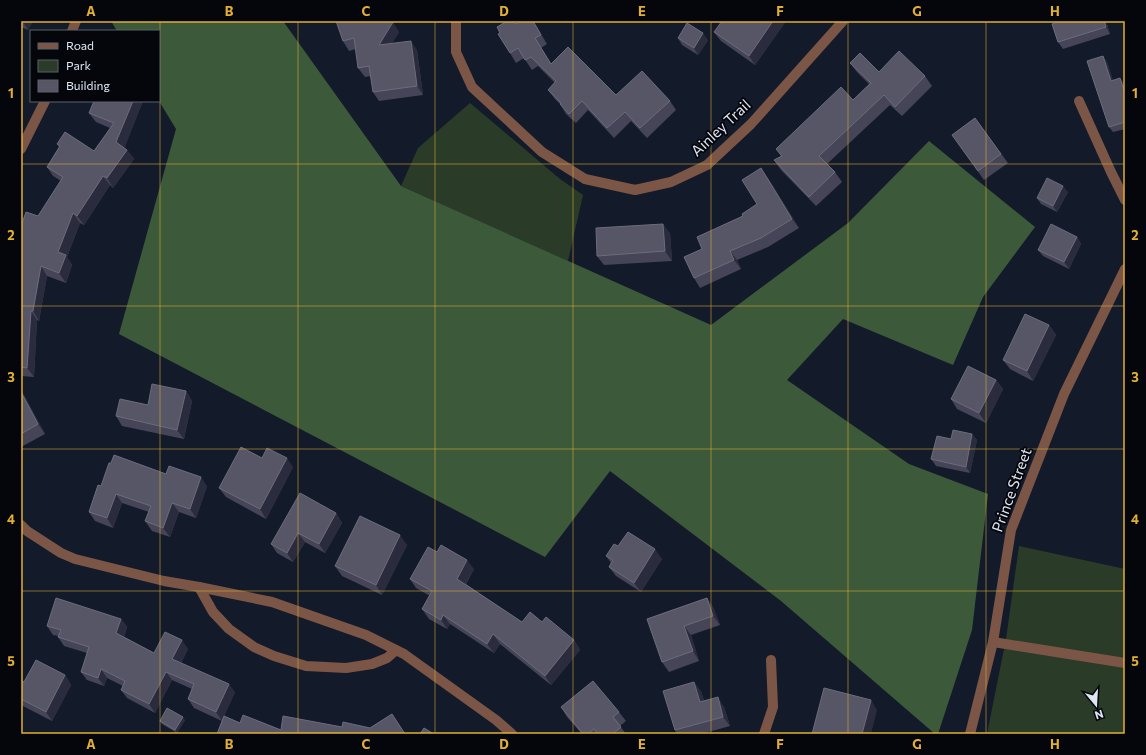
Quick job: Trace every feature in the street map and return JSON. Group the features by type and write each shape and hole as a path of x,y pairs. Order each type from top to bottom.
{"street":[{"name":"Ainley Trail","path":"456,21 456,52 472,87 542,152 585,179 635,190 672,182 707,166 751,124 843,21"},
{"path":"1079,101 1125,200"},
{"path":"21,149 44,102"},
{"name":"Prince Street","path":"970,734 993,642 1011,530 1064,394 1125,269"},
{"path":"21,525 61,553 75,559 164,581 199,586 272,602 366,634 404,654 496,720 512,734"},
{"path":"199,586 213,612 229,629 254,647 274,656 306,666 346,668 372,664 387,658 396,650"},
{"path":"993,642 1125,663"},
{"path":"764,734 773,706 771,660"}],"green space":[{"path":"111,21 283,21 401,186 711,325 848,223 929,141 1035,227 983,297 953,365 843,319 787,380 909,464 988,494 972,630 938,734 935,734 781,601 610,471 545,557 119,334 176,129 160,102 160,30 116,30"},
{"path":"470,103 560,179 583,195 568,261 401,186 418,148"},
{"path":"1019,546 1125,569 1125,734 987,734 1006,639"}],"building":[{"path":"336,21 393,22 379,45 411,41 417,86 373,92 369,66 358,68 354,38 343,41"},
{"path":"507,21 513,21 515,24 520,21 533,21 541,35 535,38 551,64 568,47 616,95 642,71 670,101 640,128 625,112 607,128 582,101 569,114 560,104 561,103 548,90 556,81 531,57 525,60 518,48 510,53 498,34 500,33 497,27"},
{"path":"722,21 773,21 749,56 714,32"},
{"path":"1060,21 1104,21 1106,27 1058,42 1052,24"},
{"path":"687,23 703,33 694,48 678,38"},
{"path":"899,51 925,76 895,107 884,95 819,156 835,172 809,197 774,160 782,156 776,149 841,87 853,100 871,83 850,63 860,53 879,72"},
{"path":"1103,56 1111,81 1120,78 1125,93 1125,122 1109,127 1087,61"},
{"path":"94,102 133,102 116,142 127,150 107,178 103,176 77,216 73,213 58,252 66,255 59,273 41,266 33,311 31,311 27,368 21,367 21,226 26,212 38,216 63,177 47,167 60,146 57,144 65,132 94,151 114,123 89,113"},
{"path":"975,118 1001,154 978,171 952,135"},
{"path":"761,168 792,219 761,238 730,251 734,260 694,278 684,257 702,249 697,237 743,216 742,214 757,204 742,180"},
{"path":"1047,178 1063,186 1053,206 1037,198"},
{"path":"663,224 665,251 597,256 596,228"},
{"path":"1051,224 1077,237 1064,262 1038,250"},
{"path":"1025,314 1049,325 1027,371 1003,360"},
{"path":"968,366 996,380 979,413 951,399"},
{"path":"152,384 186,391 177,430 116,416 120,399 148,405"},
{"path":"21,392 38,424 21,434"},
{"path":"953,430 972,434 966,467 931,459 937,436 951,439"},
{"path":"241,447 262,458 267,448 287,458 260,509 219,488"},
{"path":"114,455 166,474 169,466 201,477 190,509 172,503 163,528 145,521 151,506 116,494 107,518 89,512 98,485 101,486 109,463 111,463"},
{"path":"300,493 336,513 319,544 298,533 287,553 271,544"},
{"path":"360,516 400,535 376,585 335,566"},
{"path":"628,532 655,549 634,583 609,567 613,560 606,556 614,544 618,546"},
{"path":"441,545 467,560 457,579 522,622 530,612 542,622 546,617 574,640 545,676 493,634 487,644 443,615 441,620 422,609 432,591 410,579 428,547 437,552"},
{"path":"56,598 121,619 116,633 154,653 165,632 182,640 172,659 229,684 216,712 188,699 194,684 166,672 149,704 121,690 125,681 101,669 98,678 81,672 89,647 58,637 61,630 47,626"},
{"path":"707,598 713,616 684,626 693,651 662,662 647,619"},
{"path":"36,660 65,675 46,712 21,699 21,680 24,682"},
{"path":"593,681 619,712 613,717 621,727 613,734 598,734 594,729 588,734 583,734 561,707"},
{"path":"694,682 700,702 718,697 723,717 675,730 663,691"},
{"path":"824,688 871,700 862,734 812,734"},
{"path":"167,708 183,717 175,730 160,721"},
{"path":"392,714 405,734 217,734 224,716 240,723 243,715 281,730 283,716 342,727 343,722 370,728"},
{"path":"424,728 434,734 420,734"}]}
